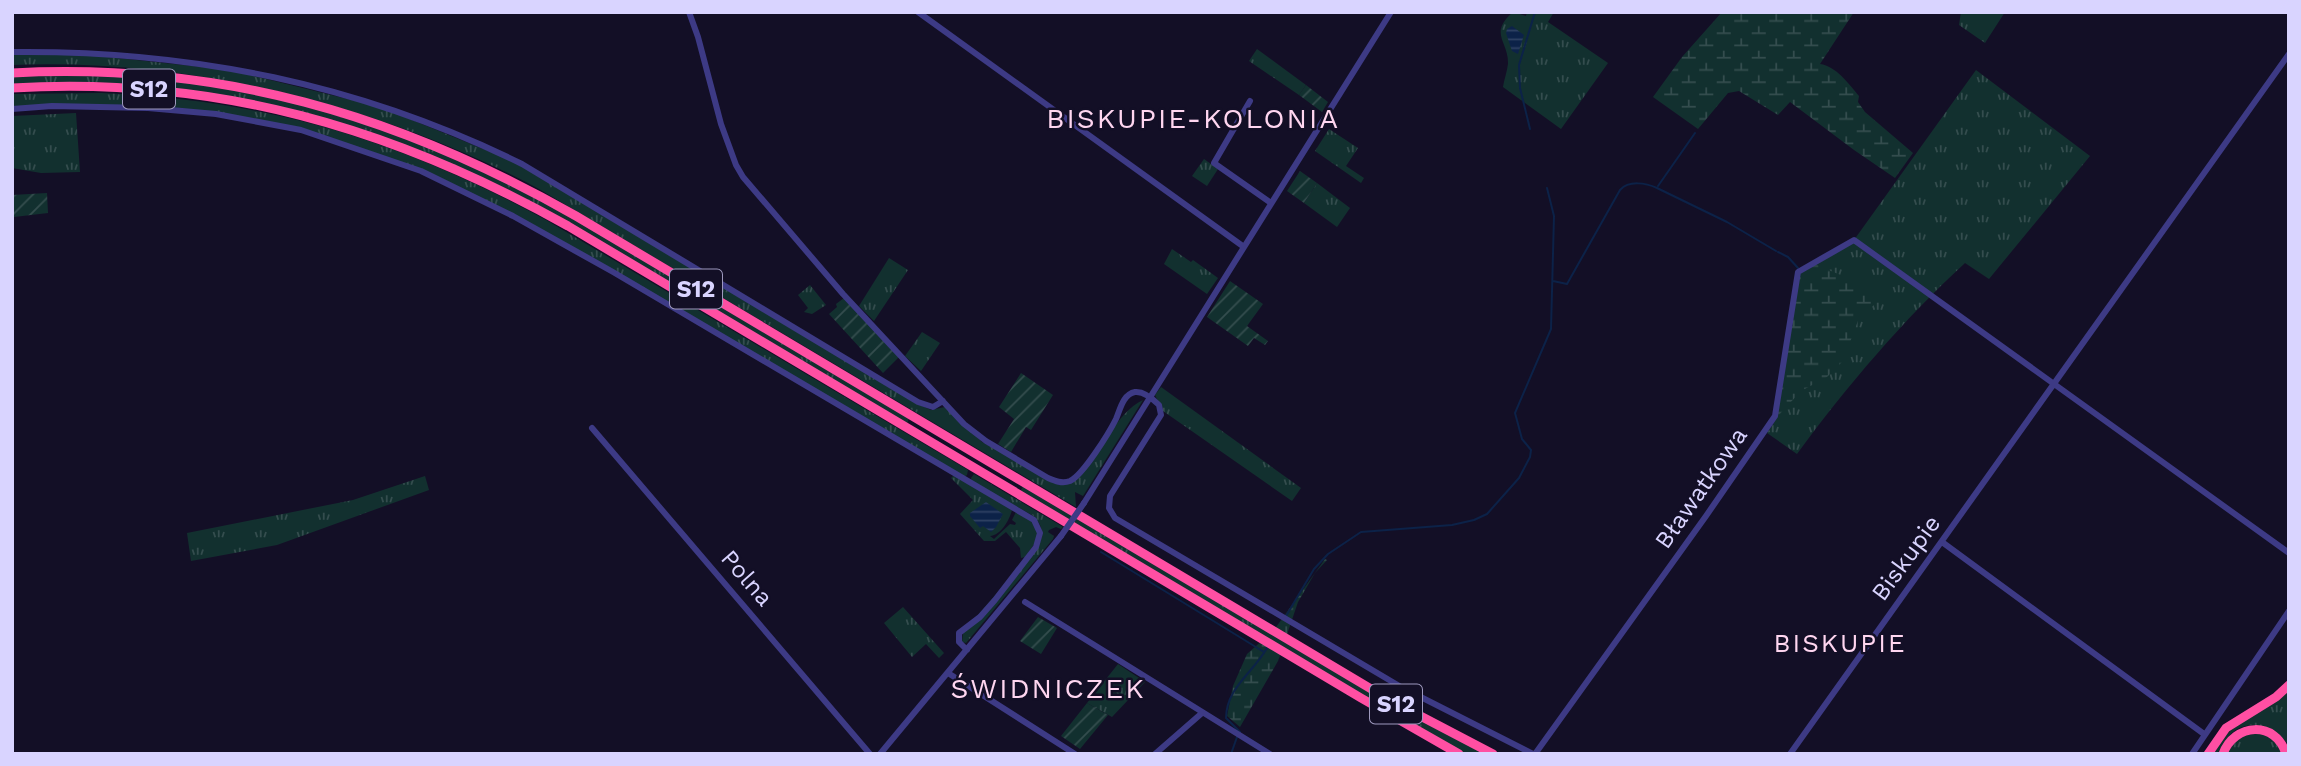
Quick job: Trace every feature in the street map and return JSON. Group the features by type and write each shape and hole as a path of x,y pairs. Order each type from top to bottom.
{"highway":[{"name":"S12","path":"12,74 138,74 249,89 316,104 366,119 461,156 576,216 1250,618 1418,716 1493,754"},
{"name":"S12","path":"15,88 125,88 250,103 349,128 448,164 568,226 1459,754"},
{"path":"2208,754 2227,728 2276,698 2289,685"},
{"path":"2222,754 2234,736 2252,729 2264,730 2276,736 2286,754"}],"street":[{"path":"690,12 721,124 740,173 842,294 979,437 1042,475 1063,482 1072,480 1111,427 1127,397 1137,392 1149,397 1158,405 1161,415 1112,491 1108,505 1112,515 1414,694 1534,754"},
{"path":"918,12 1244,247"},
{"path":"880,754 1061,536 1084,503 1391,12"},
{"path":"12,52 101,54 227,67 304,83 370,101 463,136 522,164 918,402 930,407 943,401"},
{"name":"Biskupie","path":"1790,754 2289,54"},
{"path":"1250,101 1214,163 1271,203"},
{"path":"12,109 64,106 170,109 301,130 441,180 513,216 602,266 1034,520 1040,533 1035,547 987,610 959,633 959,642 967,650"},
{"name":"Bławatkowa","path":"1534,754 1706,516 1774,416 1798,272 1854,240 2054,384"},
{"path":"2054,384 2289,554"},
{"name":"Polna","path":"593,428 870,754"},
{"path":"1942,541 2204,734"},
{"path":"1025,602 1270,754"},
{"path":"2192,754 2289,611"},
{"path":"948,673 1075,754"},
{"path":"1155,754 1202,713"}],"green space":[{"path":"1513,12 1526,16 1527,12 1554,12 1548,22 1608,63 1561,129 1503,87 1508,64 1501,32 1502,26"},
{"path":"1722,12 1854,12 1820,64 1842,76 1859,96 1858,102 1865,112 1913,153 1895,178 1790,102 1778,115 1739,91 1728,93 1698,129 1653,97 1682,57"},
{"path":"1961,12 2005,12 1985,43 1959,25"},
{"path":"1257,49 1306,85 1299,95 1249,61"},
{"path":"70,53 230,70 380,107 503,157 549,181 920,405 931,410 945,407 982,442 1060,484 1082,471 1118,422 1133,406 1143,400 1083,496 1075,492 1076,507 539,189 479,159 416,133 350,111 284,93 216,79 80,65 12,65 12,54"},
{"path":"1976,70 2090,156 1989,279 1965,263 1920,307 1835,404 1797,454 1767,433 1777,418 1798,272 1854,240"},
{"path":"12,76 139,77 216,86 311,106 421,142 534,195 909,418 907,424 492,182 417,149 335,121 253,101 12,85"},
{"path":"1306,85 1328,102 1322,112 1299,95"},
{"path":"101,93 162,97 276,115 331,129 438,167 546,220 968,470 967,475 964,477 613,270 443,179 298,127 205,111 12,107 12,94"},
{"path":"76,113 80,172 41,173 12,168 12,116"},
{"path":"1329,129 1358,148 1346,166 1364,178 1361,183 1315,151"},
{"path":"1204,159 1218,169 1207,186 1192,176"},
{"path":"1300,171 1317,183 1304,203 1287,191"},
{"path":"1317,183 1350,208 1337,227 1304,203"},
{"path":"47,193 48,213 14,217 12,215 12,195"},
{"path":"1172,249 1218,278 1207,294 1164,264"},
{"path":"889,258 908,270 874,321 859,306"},
{"path":"1812,263 1874,289 1874,305 1859,318 1843,361 1827,377 1801,391 1777,417 1798,272"},
{"path":"1230,281 1263,304 1247,326 1268,341 1265,345 1254,338 1248,346 1207,317"},
{"path":"810,285 826,305 812,314 804,312 808,308 798,295"},
{"path":"844,298 900,356 883,373 829,314"},
{"path":"922,332 940,343 921,371 905,356"},
{"path":"1021,373 1053,395 1031,430 1026,427 1011,452 998,444 1014,419 999,407"},
{"path":"1161,387 1301,488 1292,501 1163,411 1155,395"},
{"path":"974,474 1063,527 1049,530 1054,536 1053,539 966,643 962,642 963,632 1038,546 1042,533 1032,515 972,482"},
{"path":"954,475 1012,510 1004,527 990,536 994,539 1010,524 1015,525 1012,520 1016,512 1031,520 1038,532 1035,543 1025,557 1021,558 1020,548 1006,532 995,541 984,541 960,514 973,500 951,478"},
{"path":"425,476 429,490 277,545 191,561 187,533 353,500"},
{"path":"1023,486 1486,754 1465,754 1403,720 1020,492"},
{"path":"1325,559 1327,560 1315,573 1298,602 1278,661 1240,727 1227,716 1233,686 1247,654 1274,630"},
{"path":"903,607 944,653 939,658 926,644 912,657 884,623"},
{"path":"1038,617 1057,628 1041,654 1020,641"},
{"path":"1118,664 1145,682 1112,717 1087,703"},
{"path":"2289,691 2288,744 2270,729 2250,725 2232,733 2220,754 2212,754 2232,728"},
{"path":"1087,703 1108,715 1080,749 1061,736"},
{"path":"2261,733 2274,739 2283,754 2226,754 2240,736"}],"water":[{"path":"1512,26 1524,35 1518,54 1512,51 1506,33"},
{"path":"986,502 1003,514 991,532 983,526 980,528 970,516 970,513"}],"waterway":[{"path":"1530,129 1520,88 1519,65 1535,12"},
{"path":"1658,186 1695,133"},
{"path":"1553,281 1567,284 1620,190 1633,184 1657,188 1727,222 1776,251"},
{"path":"1286,616 1314,569 1328,554 1361,532 1452,525 1474,520 1487,514 1519,478 1531,450 1522,439 1515,413 1551,329 1554,216 1547,188"},
{"path":"1778,252 1788,257 1798,268"},
{"path":"1101,552 1264,652"},
{"path":"1240,732 1226,718 1227,707 1235,689 1267,648"},
{"path":"1231,754 1237,737"}],"district":[{"name":"BISKUPIE-KOLONIA","path":"1193,118"},
{"name":"BISKUPIE","path":"1840,643"},
{"name":"ŚWIDNICZEK","path":"1048,688"}]}
